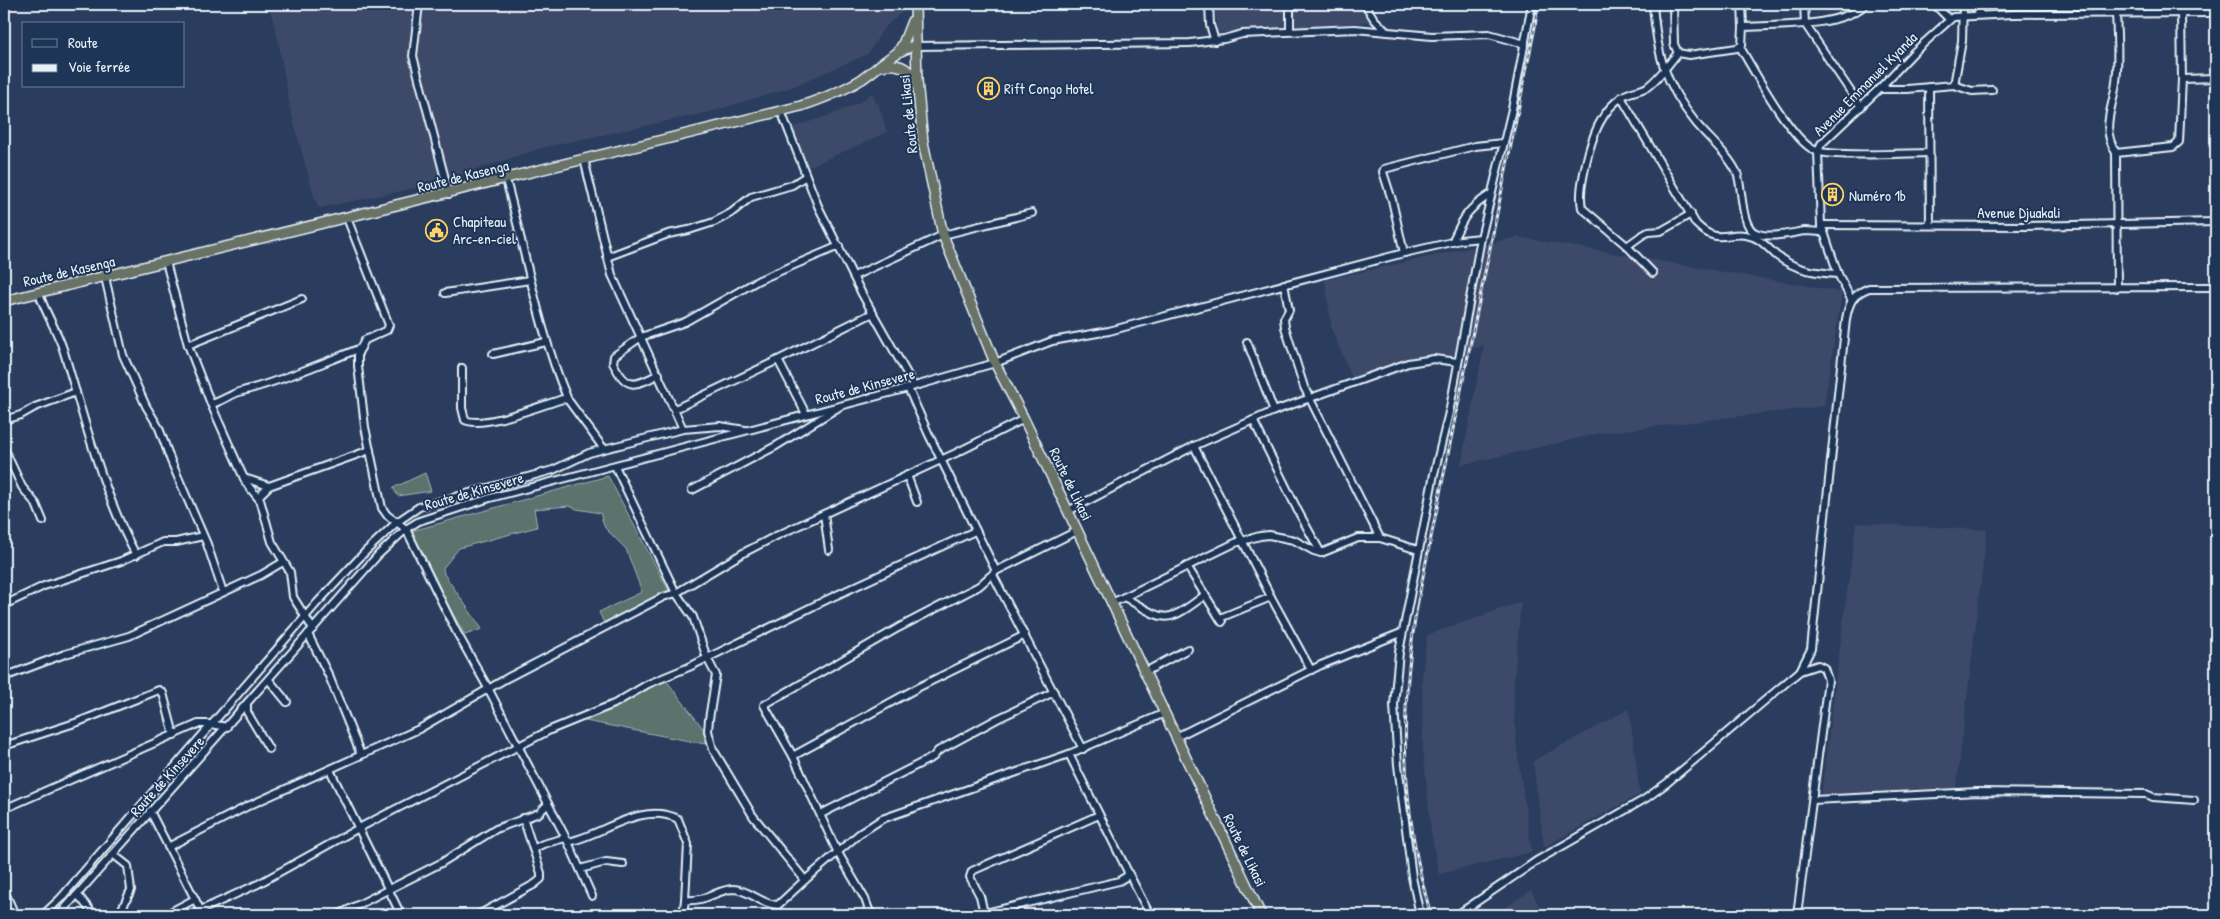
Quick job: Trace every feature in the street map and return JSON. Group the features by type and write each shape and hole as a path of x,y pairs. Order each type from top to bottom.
{"highway":[{"name":"Route de Likasi","path":"914,7 917,80 923,142 943,235 995,363 1078,531 1261,915"},
{"path":"898,52 903,44 914,7"},
{"name":"Route de Kasenga","path":"4,301 449,194 781,111 831,95 861,80 898,52 915,46"},
{"path":"881,66 890,64 903,67 917,80"}],"street":[{"path":"419,4 413,56 449,194"},
{"path":"1209,4 1210,25 1215,41"},
{"path":"1290,4 1290,31"},
{"path":"1365,4 1374,19 1387,32"},
{"path":"1420,915 1412,877 1398,765 1394,705 1401,633 1458,362 1490,194 1512,109 1532,4"},
{"path":"1653,4 1656,41 1669,83 1677,97 1737,174 1746,219 1750,228 1779,257 1806,271 1838,274"},
{"path":"1673,4 1674,44 1678,53"},
{"path":"1742,4 1743,26 1740,47 1796,134 1808,146 1818,152 1832,154 1930,153"},
{"path":"1804,4 1805,24 1861,107"},
{"path":"1743,26 1805,24 1840,17 1866,4"},
{"path":"1934,4 1950,19"},
{"path":"1954,85 1962,42 1963,4"},
{"path":"1973,4 1981,15"},
{"path":"2098,4 2099,13"},
{"path":"2116,13 2116,83 2108,125 2110,142 2116,153 2117,288"},
{"path":"2116,153 2177,145 2180,137 2182,78 2181,13"},
{"name":"Avenue Emmanuel Kyanda","path":"1851,299 1838,274 1821,225 1818,152 1821,144 1950,19 1981,15 2216,13"},
{"path":"915,46 1190,43 1215,41 1242,34 1355,29 1446,37 1489,34 1525,44"},
{"path":"1678,53 1689,55 1740,47"},
{"path":"1653,273 1627,246 1582,208 1581,196 1589,151 1598,124 1621,97 1646,87 1678,53"},
{"path":"2182,78 2216,78"},
{"path":"1879,89 1907,90 1954,85 1972,91 1992,90"},
{"path":"1929,87 1930,225"},
{"path":"1621,97 1696,224 1711,236 1790,234 1807,231 1824,232"},
{"path":"781,111 818,206 911,387 940,459 994,573 1083,749"},
{"path":"1404,254 1394,207 1383,172 1384,168 1475,146 1503,143"},
{"path":"584,159 607,257 620,296 642,337 683,429"},
{"path":"607,257 668,234 714,222 732,214 751,197 792,185 806,176"},
{"path":"506,180 523,243 530,280 555,370 568,400 604,449"},
{"path":"1452,242 1467,212 1490,194"},
{"path":"854,276 943,235 1032,213"},
{"path":"1627,246 1648,232 1661,231 1690,214"},
{"path":"347,218 389,325 386,330 365,340 357,358 370,450 382,508 387,515 406,529 456,631 548,804 592,896"},
{"name":"Avenue Djuakali","path":"1821,225 2025,226 2216,222"},
{"name":"Route de Kinsevere","path":"59,915 378,555 406,529 428,517 490,498 911,387 995,363 1052,341 1109,331 1284,284 1452,242 1481,238"},
{"path":"659,374 641,384 633,385 625,382 613,363 614,356 620,350 642,337 684,322 759,280 839,246"},
{"path":"166,262 188,345 210,404 249,489 259,499"},
{"path":"105,277 125,360 146,406 160,428 171,461 203,536 223,592"},
{"path":"445,293 530,280"},
{"path":"1284,284 1289,310 1284,319 1296,368 1380,538"},
{"path":"1800,671 1811,649 1844,328 1851,299 1860,291 1869,288 2216,288"},
{"path":"39,293 58,336 119,520 136,554"},
{"path":"188,345 302,299"},
{"path":"675,409 873,313"},
{"path":"493,354 546,342"},
{"path":"1247,342 1274,411"},
{"path":"210,404 224,401 240,392 293,376 361,348"},
{"path":"1068,511 1194,446 1274,411 1408,363 1434,359 1458,362"},
{"path":"778,360 806,414"},
{"path":"462,368 462,408 465,420 469,422 501,418 563,399 568,400"},
{"path":"4,420 21,415 35,407 76,392"},
{"path":"692,490 789,439 842,405"},
{"path":"168,847 248,806 419,729 488,688 603,627 663,597 676,593 743,553 1024,419"},
{"path":"1253,420 1299,513 1321,552"},
{"path":"43,915 140,808 210,724 365,552 397,522 419,508 554,470 589,453 604,449 683,429 720,426 749,431"},
{"path":"1194,446 1271,597 1311,670"},
{"path":"4,448 22,487 36,504 43,521"},
{"path":"361,755 306,618 293,598 290,572 272,542 259,499 260,492 269,486 370,450"},
{"path":"615,466 676,593 694,617 707,658 716,675 708,731 713,749 753,816 805,880"},
{"path":"907,475 917,502"},
{"path":"244,478 269,486"},
{"path":"824,514 829,550"},
{"path":"150,811 202,912 517,746 550,730 614,704 648,684 975,531"},
{"path":"871,915 865,899 838,851 793,756 764,705 898,628 979,586 994,573 1078,531"},
{"path":"4,605 44,586 136,554 163,542 176,542 203,536"},
{"path":"1112,603 1243,540 1260,536 1279,536 1294,540 1314,551 1321,552 1354,538 1380,538 1418,550"},
{"path":"4,677 46,660 129,636 262,575 283,562"},
{"path":"1187,566 1221,620 1271,597"},
{"path":"1124,597 1160,618 1171,617 1185,610 1205,595"},
{"path":"1176,737 1311,670 1401,633"},
{"path":"793,756 919,687 1025,635"},
{"path":"1145,672 1188,649"},
{"path":"1457,915 1538,860 1652,794 1800,671 1818,665 1824,668 1828,680 1797,915"},
{"path":"269,680 287,702"},
{"path":"4,746 78,722 158,690 162,693 174,735"},
{"path":"821,814 933,757 938,751 997,719 1054,692"},
{"path":"247,705 247,712 269,749"},
{"path":"685,900 701,900 732,889 765,903 778,905 838,851 882,819 1083,749 1165,713"},
{"path":"4,809 198,724 227,727"},
{"path":"1069,754 1150,915"},
{"path":"330,770 401,915"},
{"path":"1813,800 1978,792 2146,794 2153,797 2194,800"},
{"path":"338,915 389,891 441,863 496,829 539,813 548,804"},
{"path":"533,849 543,844 566,840 636,816 671,816 678,819 688,844 683,915"},
{"path":"984,913 980,896 970,877 972,871 1099,816"},
{"path":"478,915 539,881 541,872 523,818"},
{"path":"114,854 128,866 131,883 131,890 119,915"},
{"path":"580,869 606,862 623,864"},
{"path":"977,915 1119,881 1127,876 1128,872"},
{"path":"4,890 15,915"},
{"path":"76,896 78,895 81,898 94,915"},
{"path":"165,915 195,899"}],"shaded area":[{"path":"268,4 909,4 883,29 868,54 789,88 710,112 545,147 426,186 319,208 314,197 290,108 277,34"},
{"path":"1215,4 1369,4 1369,22 1217,33"},
{"path":"872,93 876,103 878,103 887,132 809,167 791,128 833,114 858,103"},
{"path":"1518,237 1842,292 1824,406 1601,433 1461,465 1484,345 1356,387 1332,330 1325,280"},
{"path":"1856,523 1987,530 1956,790 1821,795"},
{"path":"1521,602 1514,678 1514,709 1517,751 1532,852 1439,874 1431,832 1423,747 1422,677 1427,635"},
{"path":"1629,709 1640,794 1544,847 1533,761"},
{"path":"1531,890 1544,915 1495,915"}],"green space":[{"path":"425,473 431,491 398,496 393,488"},
{"path":"608,476 669,591 604,623 599,612 642,592 626,549 605,528 600,513 569,506 534,509 537,527 459,548 443,568 444,574 482,629 465,635 449,607 412,531"},
{"path":"666,680 705,731 705,744 575,719"}],"railway":[{"path":"1431,915 1413,836 1408,797 1406,720 1412,641 1418,601 1535,27 1538,4"}],"place":[{"name":"Rift Congo Hotel","path":"988,88"},
{"name":"Numéro 1b","path":"1833,195"},
{"name":"Chapiteau Arc-en-ciel","path":"437,230"}]}
